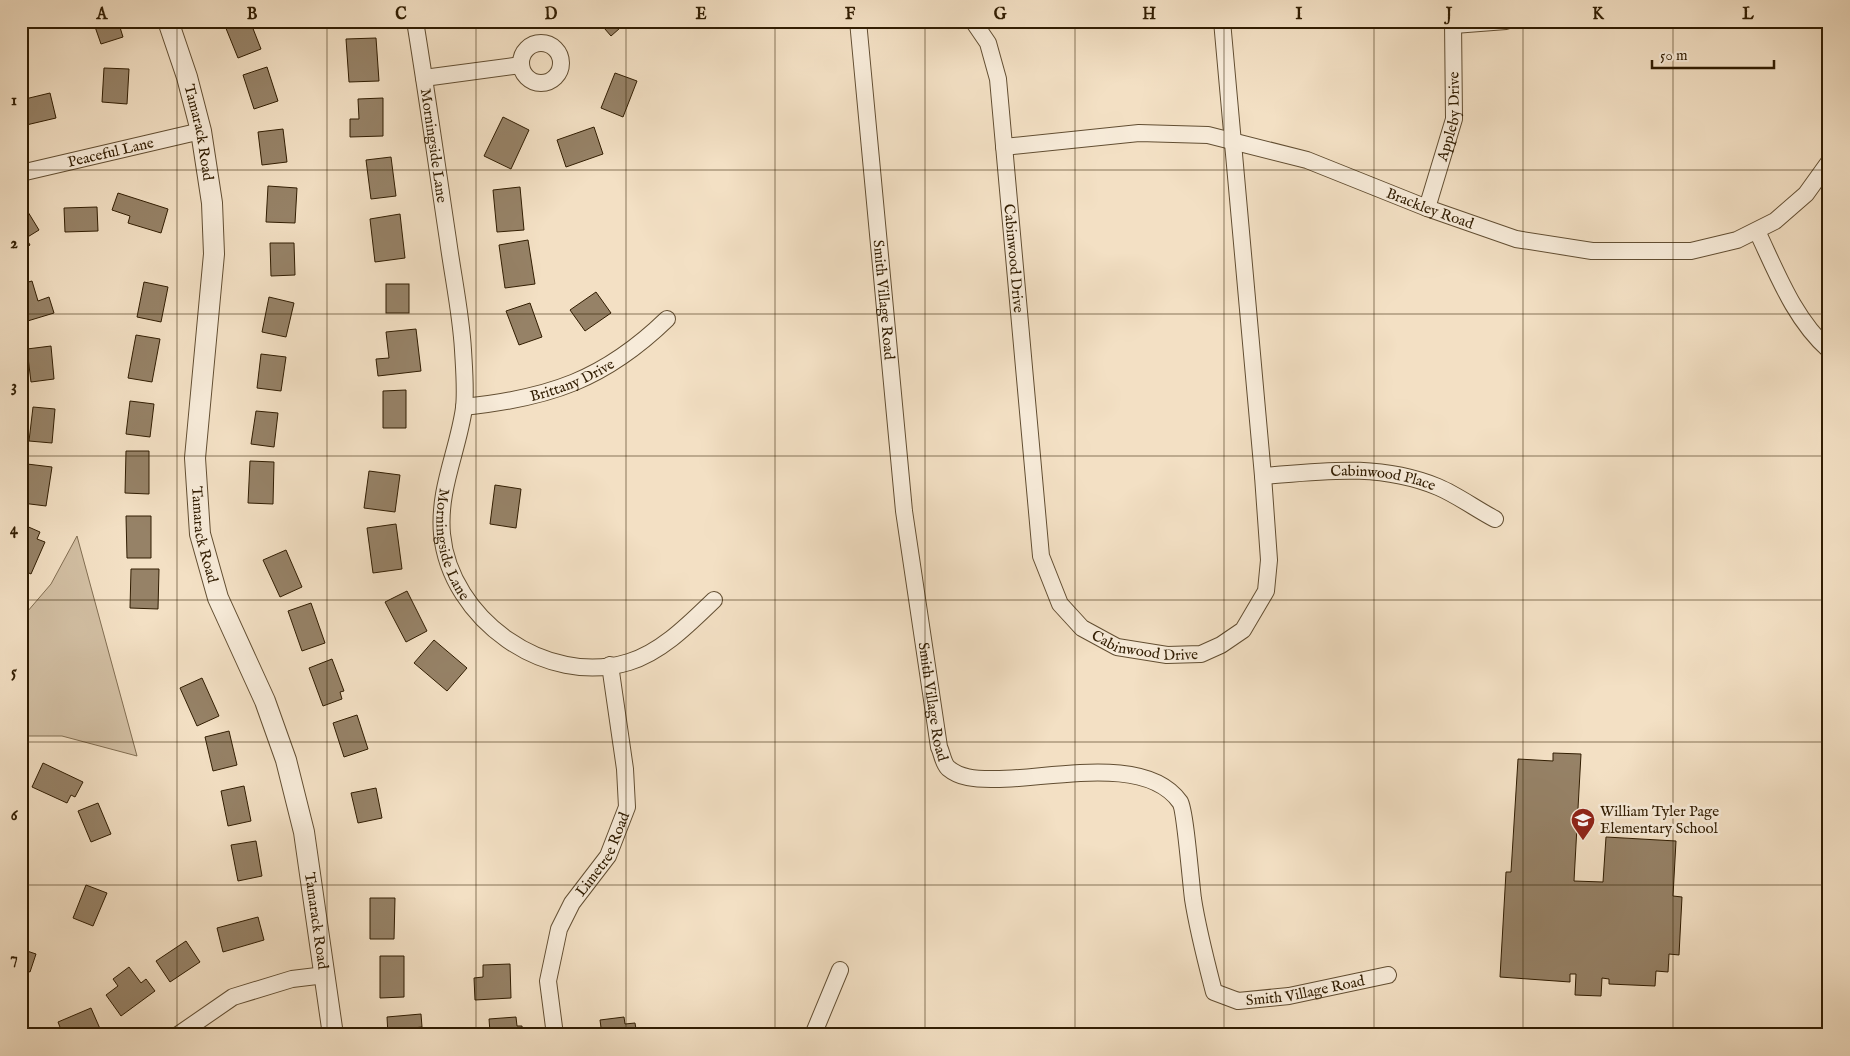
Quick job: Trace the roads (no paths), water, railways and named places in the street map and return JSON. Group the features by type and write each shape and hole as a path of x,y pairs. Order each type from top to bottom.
{"street":[{"name":"Tamarack Road","path":"168,21 187,77 201,131 212,203 214,254 195,458 200,534 218,598 265,701 286,760 304,832 333,1035"},
{"name":"Morningside Lane","path":"416,21 463,349 464,407 443,487 442,534 451,572 471,607 505,640 545,659 590,669 630,662 675,638 714,600"},
{"name":"Smith Village Road","path":"858,21 904,511 939,747 946,766 961,776 982,779 1011,780 1091,773 1134,775 1160,783 1181,803 1196,917 1214,992 1238,1001 1289,996 1388,975"},
{"name":"Cabinwood Drive","path":"973,21 988,43 998,79 1041,556 1060,604 1082,628 1117,647 1168,655 1201,654 1221,645 1243,630 1266,591 1269,560 1222,21"},
{"path":"1453,23 1506,21"},
{"name":"Appleby Drive","path":"1427,208 1454,119 1453,23"},
{"path":"424,78 521,65"},
{"name":"Peaceful Lane","path":"21,173 201,131"},
{"name":"Brackley Road","path":"1004,147 1139,133 1208,135 1306,160 1427,208 1516,239 1592,251 1691,251 1737,240 1775,221 1806,194 1829,162"},
{"path":"1757,231 1796,310 1816,338 1829,350"},
{"name":"Brittany Drive","path":"464,407 512,402 569,387 618,360 641,344 667,319"},
{"name":"Cabinwood Place","path":"1263,476 1349,469 1396,474 1438,487 1495,519"},
{"name":"Limetree Road","path":"555,1035 548,981 559,929 572,903 608,856 627,807 625,769 610,665"},
{"path":"813,1035 840,970"},
{"path":"178,1035 233,996 292,979 325,975"}],"place":[{"name":"William Tyler Page Elementary School","path":"1583,841"}]}
